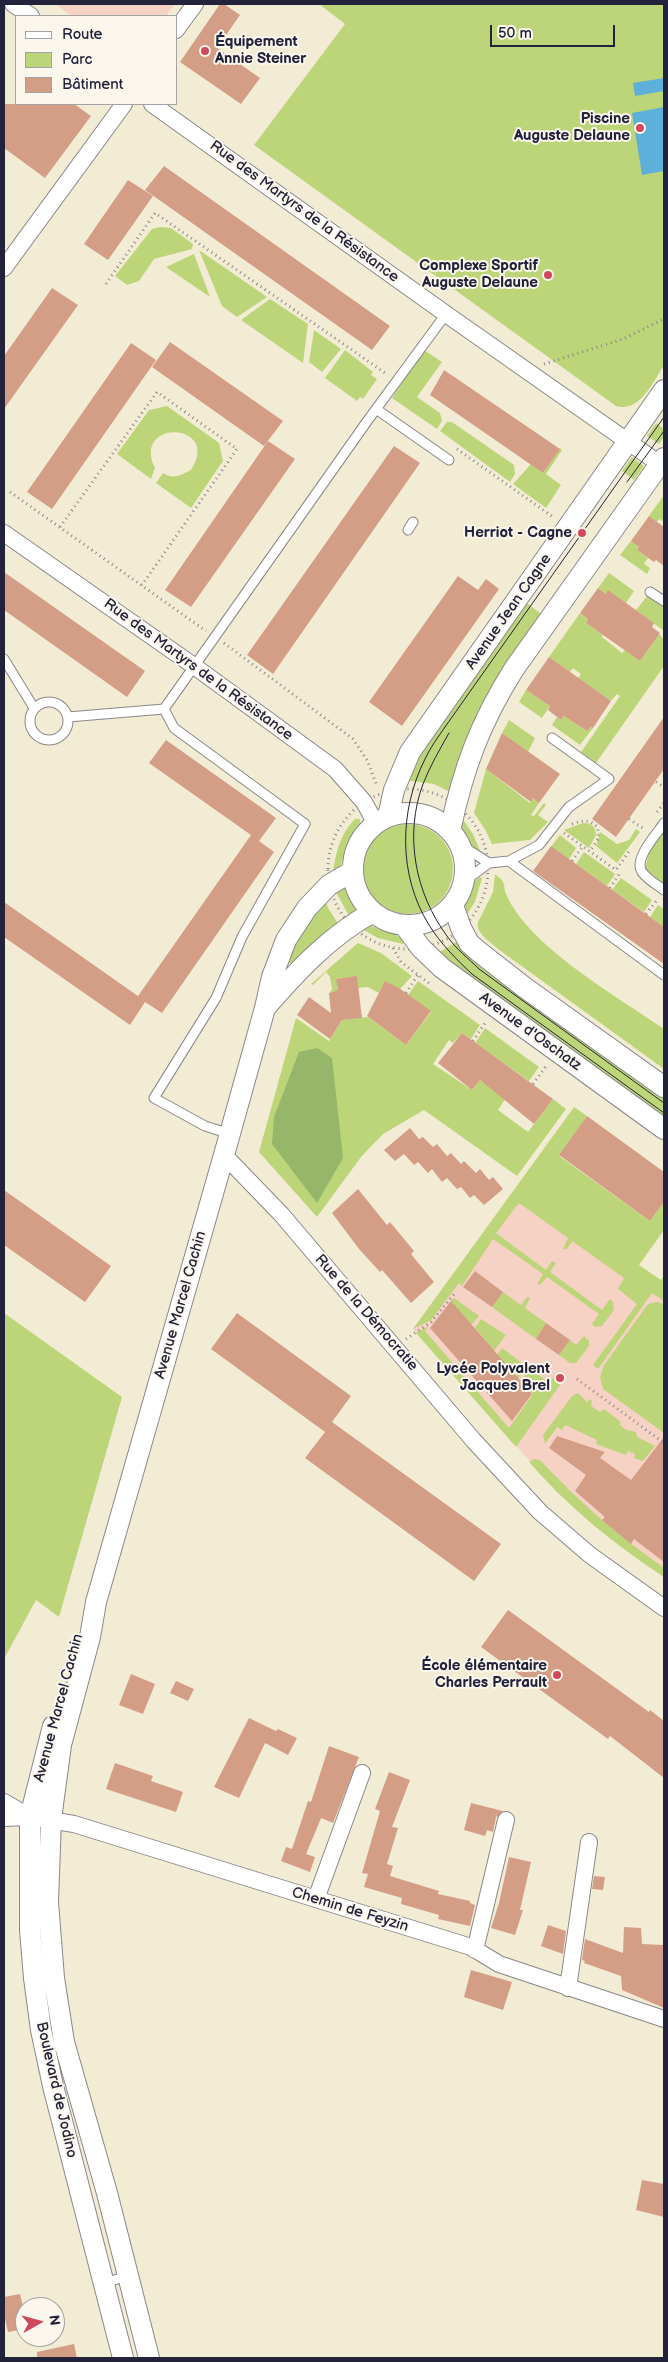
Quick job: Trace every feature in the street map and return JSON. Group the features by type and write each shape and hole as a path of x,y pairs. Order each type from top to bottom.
{"street":[{"path":"13,4 30,15"},
{"path":"178,27 195,4"},
{"path":"4,268 123,105"},
{"name":"Rue des Martyrs de la Résistance","path":"153,105 524,370 627,441 663,463"},
{"name":"Avenue Jean Cagne","path":"382,820 410,752 664,390"},
{"path":"454,838 465,810 461,778 480,730 495,699 514,668 663,463"},
{"name":"Rue des Martyrs de la Résistance","path":"4,533 194,666 336,769 382,820"},
{"path":"402,814 420,814 440,822 454,838 464,860 463,882 453,905 444,913 427,922 404,925 388,921 373,912 358,894 353,871 358,844 366,833 382,820 402,814"},
{"name":"Avenue Marcel Cachin","path":"51,1820 61,1745 90,1637 96,1602 230,1134 272,977 286,940 307,908 330,885 353,871"},
{"path":"453,905 461,928 469,943 501,969 664,1087"},
{"name":"Avenue Marcel Cachin","path":"265,1008 299,968 350,926 373,912"},
{"name":"Avenue d'Oschatz","path":"404,925 421,948 442,968 664,1129"},
{"name":"Rue de la Démocratie","path":"224,1155 281,1214 474,1441 540,1512 590,1555 664,1608"},
{"name":"Avenue Marcel Cachin","path":"30,1817 76,1636 96,1602"},
{"path":"316,1899 362,1773"},
{"name":"Chemin de Feyzin","path":"4,1802 30,1817"},
{"name":"Chemin de Feyzin","path":"4,1818 30,1817 74,1824 475,1950 499,1964 664,2019"},
{"name":"Boulevard de Jodino","path":"30,1817 30,1930 34,1978 46,2029 53,2086 104,2283 129,2341 149,2358"},
{"name":"Boulevard de Jodino","path":"51,1820 48,1902 58,2010 74,2082 107,2193 128,2276 129,2341"},
{"path":"475,1950 506,1820"},
{"path":"568,1988 589,1842"}],"lane":[{"path":"164,709 396,381 446,314"},
{"path":"376,410 449,460"},
{"path":"650,592 664,601"},
{"path":"4,658 34,708"},
{"path":"45,702 62,706 68,717 67,729 59,738 53,740 41,739 36,736 30,725 31,713 34,708 45,702"},
{"path":"68,717 164,709"},
{"path":"164,709 174,728 305,824 242,937 216,998 154,1098 205,1126 230,1134"},
{"path":"463,882 489,862 509,861 539,845 569,807 609,779 552,738"},
{"path":"664,824 643,853 640,869 643,874 664,890"},
{"path":"454,838 489,862"},
{"path":"509,861 664,975"},
{"path":"58,2010 46,2029 62,2060 66,2076 74,2082"},
{"path":"104,2283 128,2276"}],"path":[{"path":"106,284 155,213 396,381"},
{"path":"524,370 623,339 664,320"},
{"path":"60,527 157,392 237,449 142,585"},
{"path":"449,443 553,517"},
{"path":"656,782 664,787"},
{"path":"394,790 419,790 427,792 437,795 465,810 484,838 489,862 489,880 484,899 469,924 444,939 421,948 392,948 366,938 350,926 338,909 330,885 328,863 333,842 342,826 364,802 378,794 394,790"},
{"path":"629,819 645,830"},
{"path":"590,851 598,839 598,828 592,821 582,820 566,826 561,831 616,870"},
{"path":"572,862 583,846"},
{"path":"610,888 620,873"},
{"path":"646,914 657,900"},
{"path":"406,993 418,975"},
{"path":"473,1041 485,1023"},
{"path":"533,1084 546,1066"},
{"path":"396,1347 431,1322 456,1292"},
{"path":"578,1379 664,1442"}],"shaded area":[{"path":"55,4 175,4 167,15 71,15"},
{"name":"Lycée Polyvalent Jacques Brel","path":"521,1181 664,1283 664,1577 611,1539 557,1492 413,1329"}],"green space":[{"name":"Complexe Sportif Auguste Delaune","path":"319,4 664,4 664,365 639,401 625,407 616,406 254,145 345,24"},
{"path":"160,227 171,228 193,244 192,249 154,259 139,281 127,285 115,276 152,229"},
{"path":"199,250 267,297 237,317 222,306"},
{"path":"194,254 210,297 166,267"},
{"path":"270,299 308,324 303,363 241,320"},
{"path":"314,330 341,349 322,372 309,362"},
{"path":"345,350 373,372 371,375 377,379 363,399 360,397 357,401 325,378"},
{"path":"424,350 442,362 417,397 440,413 442,421 437,429 392,398"},
{"path":"167,406 219,443 223,461 191,508 156,483 163,473 174,476 191,470 197,454 195,442 187,435 176,432 164,434 155,440 151,452 155,468 151,479 117,454 149,410"},
{"path":"447,422 452,422 514,465 515,474 510,482 440,431"},
{"path":"656,423 664,429 664,437 659,444 647,436"},
{"path":"560,448 562,450 546,474 561,485 546,508 513,484 531,464 543,473"},
{"path":"632,457 644,466 634,480 622,471"},
{"path":"664,495 664,522 659,519 657,522 649,516"},
{"path":"631,541 639,547 637,550 648,558 644,564 650,568 647,574 620,555"},
{"path":"609,573 634,591 626,603 608,591 606,594 598,588"},
{"path":"648,595 664,607 664,631 636,610"},
{"path":"527,603 541,614 450,792 434,784 404,780 496,639 500,642"},
{"path":"580,613 588,619 586,623 603,635 602,637 622,653 625,650 640,661 659,634 664,639 664,666 596,763 581,752 620,696 617,694 611,701 578,678 581,674 573,668 570,672 549,657"},
{"path":"526,690 550,706 542,718 519,702"},
{"path":"564,716 587,731 591,727 593,728 580,745 552,725 557,717 561,720"},
{"path":"509,720 535,738 528,752 502,733"},
{"path":"486,769 530,803 533,798 539,803 531,815 534,816 544,803 546,805 538,815 548,822 530,840 492,844 474,813"},
{"path":"355,819 360,819 360,823 348,845 340,867 333,872 340,844 346,831"},
{"path":"461,821 464,821 473,834 480,851 471,846 465,839"},
{"path":"583,823 593,826 596,832 589,848 564,830"},
{"path":"408,824 425,827 440,837 450,852 453,869 450,886 440,901 425,911 408,914 391,911 376,901 366,886 363,869 366,852 376,837 391,827"},
{"path":"636,829 640,832 617,863 596,846 600,832 617,844 629,840"},
{"path":"664,830 664,884 645,868 650,850"},
{"path":"560,835 576,848 569,859 551,847"},
{"path":"584,852 615,874 607,886 576,864"},
{"path":"495,874 502,880 506,894 517,914 534,933 599,986 664,1029 664,1069 498,949 481,934 478,922 493,892"},
{"path":"480,877 482,878 475,902 463,920 464,902 468,890"},
{"path":"621,878 652,900 644,912 612,890"},
{"path":"345,885 351,900 360,912 350,918 336,892"},
{"path":"325,899 328,908 339,925 291,963 286,963 286,953"},
{"path":"658,905 664,909 664,927 650,917"},
{"path":"368,925 393,933 405,941 403,944 378,938 360,928"},
{"path":"460,940 664,1094 664,1121 436,954"},
{"path":"358,943 381,953 412,976 400,989 385,981 379,993 368,987 358,988 356,977 337,979 338,991 330,992 332,989 330,977 326,972 313,985 311,984"},
{"path":"418,981 480,1025 471,1039 462,1033 453,1043 449,1040 433,1064 472,1090 480,1080 505,1099 498,1110 528,1132 553,1099 566,1109 517,1176 424,1110 383,1134 361,1157 317,1217 259,1152 296,1018 329,1041 342,1020 368,1017 406,1045 431,1012 408,995"},
{"path":"485,1028 539,1067 529,1081 475,1043"},
{"path":"317,1048 332,1058 343,1158 317,1203 272,1144 274,1117 299,1052"},
{"path":"574,1107 587,1116 559,1156 650,1221 664,1202 664,1230 639,1265 661,1280 664,1276 664,1301 652,1293 598,1369 593,1365 637,1304 618,1289 624,1278 572,1241 567,1249 563,1249 568,1238 519,1203 496,1233 546,1270 552,1261 556,1263 550,1272 602,1310 610,1299 613,1302 614,1310 602,1326 595,1327 592,1324 599,1314 547,1277 540,1285 537,1284 543,1274 493,1239 462,1286 459,1283 431,1320 413,1329"},
{"path":"503,1292 521,1305 527,1297 530,1298 525,1308 546,1323 536,1339 492,1307"},
{"path":"454,1298 479,1316 471,1325 451,1301"},
{"path":"657,1302 664,1304 664,1433 603,1389 600,1377 604,1365 648,1304"},
{"path":"4,1313 122,1397 59,1617 36,1600 4,1659"},
{"path":"481,1319 506,1335 494,1351 475,1328"},
{"path":"428,1326 425,1331 509,1428 533,1394 521,1381 530,1368 549,1383 556,1373 560,1376 560,1385 516,1447 416,1333"},
{"path":"584,1336 589,1341 589,1346 576,1363 570,1363 559,1355 570,1340 576,1345"},
{"path":"502,1348 526,1366 518,1379 497,1355"},
{"path":"578,1393 587,1402 590,1399 592,1401 591,1406 600,1412 604,1409 621,1422 619,1424 626,1430 636,1432 637,1437 655,1446 643,1461 634,1458 635,1454 628,1451 626,1455 596,1444 597,1440 565,1425 562,1430 557,1427 545,1444 543,1435 572,1396"},
{"path":"534,1459 540,1460 599,1517 664,1568 664,1577 628,1552 576,1510 529,1462"}],"water":[{"path":"664,78 664,91 635,96 633,83"},
{"path":"664,107 664,171 642,175 632,113"}],"building":[{"name":"Équipement Annie Steiner","path":"220,4 224,4 240,15 217,48 260,78 241,104 180,62"},
{"path":"4,104 75,105 91,116 45,178 4,148"},
{"path":"164,166 390,326 372,350 145,190"},
{"path":"128,180 153,196 108,260 84,244"},
{"path":"52,288 78,305 4,409 4,356"},
{"path":"170,342 283,421 264,446 152,367"},
{"path":"131,343 156,360 52,509 27,492"},
{"path":"444,370 560,449 543,473 430,395"},
{"path":"268,441 295,459 191,607 165,590"},
{"path":"394,446 420,463 273,674 247,655"},
{"path":"649,516 664,527 664,566 656,560 654,562 637,550 639,547 631,541"},
{"path":"4,572 145,671 127,697 4,610"},
{"path":"458,576 478,590 486,579 499,589 402,726 369,702"},
{"path":"598,588 606,594 608,590 654,623 652,627 660,633 640,661 586,623 588,619 580,613"},
{"path":"549,657 611,701 593,728 591,727 587,731 564,716 561,720 548,710 550,706 526,690"},
{"path":"664,717 664,769 616,837 592,819"},
{"path":"502,733 560,774 539,803 533,798 531,802 486,769"},
{"path":"166,740 276,818 259,841 274,852 162,1013 145,1002 130,1025 4,937 4,902 138,996 251,835 149,763"},
{"path":"551,846 664,927 664,964 533,871"},
{"path":"357,976 362,1018 342,1020 330,1039 297,1015 309,997 331,1013 329,993 338,990 336,979"},
{"path":"385,981 399,988 431,1011 406,1045 367,1016"},
{"path":"462,1033 553,1099 534,1124 480,1080 472,1090 438,1063"},
{"path":"587,1116 664,1172 664,1202 650,1221 559,1155"},
{"path":"410,1128 419,1139 423,1137 433,1147 437,1144 447,1156 451,1153 461,1164 464,1161 476,1173 480,1169 489,1180 493,1177 503,1189 484,1205 474,1195 470,1198 461,1187 457,1189 447,1178 442,1182 432,1169 428,1173 418,1162 414,1165 404,1154 395,1161 384,1150"},
{"path":"358,1189 387,1225 390,1222 414,1251 411,1254 434,1282 411,1303 382,1270 380,1272 359,1249 332,1213"},
{"path":"4,1190 111,1266 85,1302 4,1245"},
{"path":"475,1271 503,1292 492,1307 463,1287"},
{"path":"451,1301 532,1394 512,1421 430,1328"},
{"path":"237,1313 351,1396 332,1422 501,1544 474,1581 305,1458 325,1432 211,1349"},
{"path":"546,1323 570,1340 559,1355 536,1339"},
{"path":"557,1436 605,1452 600,1458 631,1480 664,1437 664,1562 634,1539 631,1544 602,1520 605,1517 575,1491 586,1475 549,1448"},
{"path":"508,1610 664,1721 664,1778 610,1736 608,1739 481,1647"},
{"path":"131,1674 155,1684 143,1714 119,1705"},
{"path":"176,1681 194,1689 188,1701 170,1693"},
{"path":"249,1718 276,1731 278,1729 297,1738 288,1755 265,1743 239,1798 214,1787"},
{"path":"329,1746 359,1757 333,1823 321,1818 306,1854 315,1857 310,1872 281,1861 286,1847 292,1849 308,1801 311,1802"},
{"path":"115,1763 153,1776 151,1781 183,1792 176,1812 106,1789"},
{"path":"389,1772 410,1780 392,1827 398,1828 387,1864 393,1866 390,1876 439,1891 438,1894 470,1901 470,1903 475,1905 470,1926 438,1919 439,1915 401,1904 402,1898 364,1887 368,1874 362,1873 380,1811 375,1809"},
{"path":"471,1803 503,1811 496,1817 493,1832 487,1830 485,1836 464,1830"},
{"path":"509,1857 531,1862 520,1910 523,1910 515,1935 491,1928 499,1903"},
{"path":"594,1876 605,1877 603,1890 592,1889"},
{"path":"548,1925 566,1931 563,1954 541,1946"},
{"path":"624,1927 641,1928 642,1944 664,1945 664,2008 622,1990 621,1976 584,1963 585,1961 582,1960 585,1939 623,1953"},
{"path":"471,1970 512,1982 503,2010 464,1997"},
{"path":"642,2180 664,2184 664,2217 636,2210"},
{"path":"20,2294 21,2297 15,2297 15,2331 8,2332 4,2315 4,2297"},
{"path":"74,2344 77,2358 37,2358 37,2352"}],"tram line":[{"path":"664,417 432,747 416,779 410,800 406,843 407,864 419,906 429,925 455,957 472,974 664,1113"},
{"path":"627,482 664,431"},
{"path":"449,733 423,784 417,803 414,823 416,863 420,882 436,919 454,945 479,969 664,1103"}],"place":[{"name":"Équipement Annie Steiner","path":"205,51"},
{"name":"Piscine Auguste Delaune","path":"640,128"},
{"name":"Complexe Sportif Auguste Delaune","path":"548,275"},
{"name":"Herriot - Cagne","path":"582,533"},
{"name":"Lycée Polyvalent Jacques Brel","path":"560,1378"},
{"name":"École élémentaire Charles Perrault","path":"557,1675"}]}
